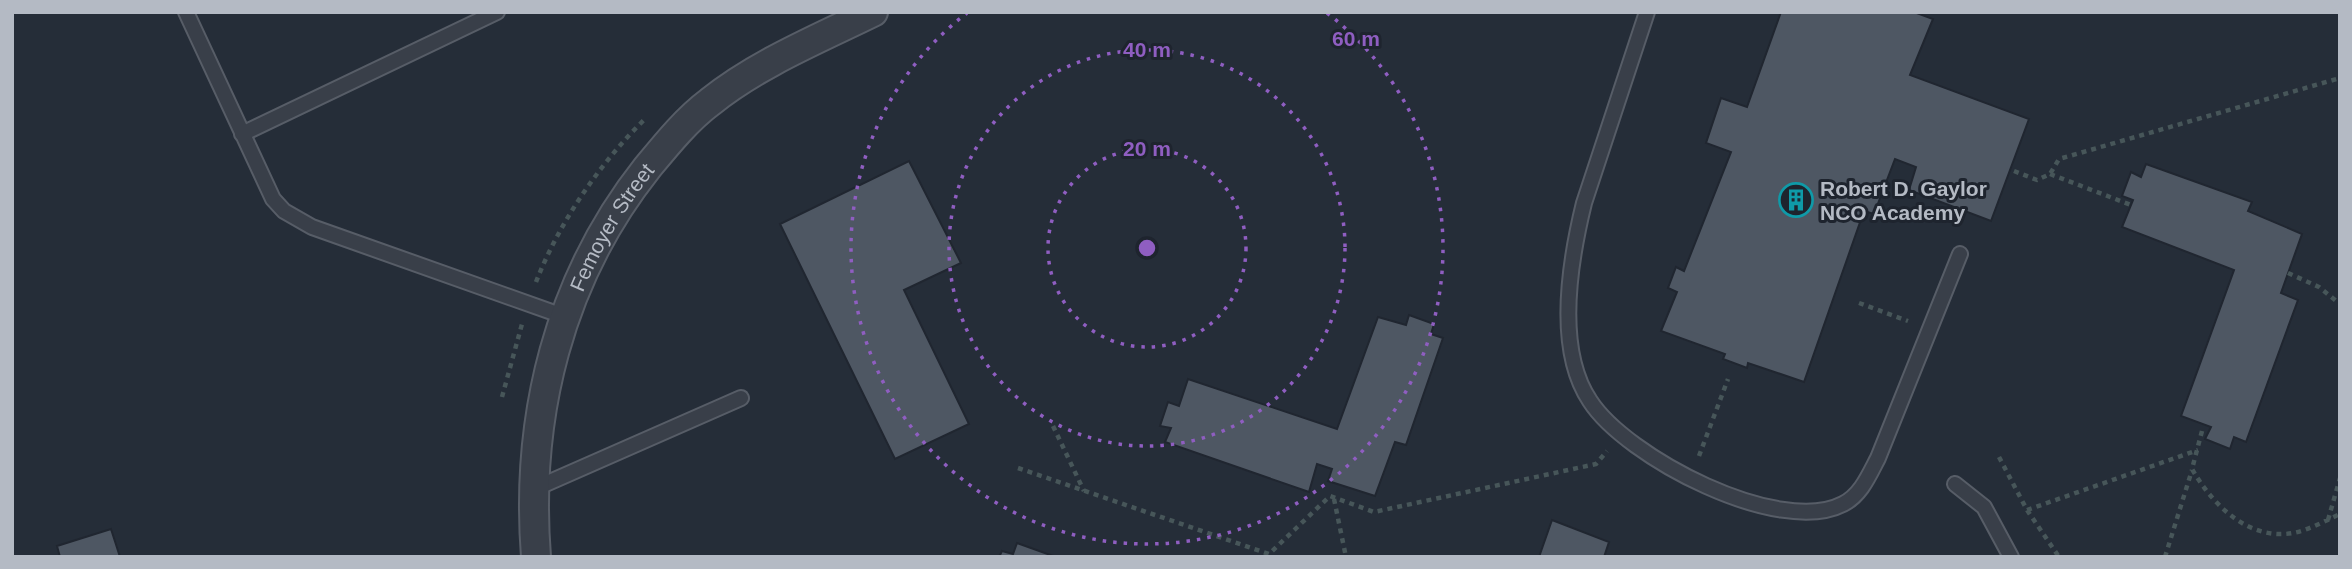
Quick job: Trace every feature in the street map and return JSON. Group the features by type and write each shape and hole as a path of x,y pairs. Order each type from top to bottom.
{"street":[{"name":"Femoyer Street","path":"536,557 534,489 543,388 577,282 612,215 662,149 709,102 743,80 873,12"}],"lane":[{"path":"186,12 273,199 297,219 564,316"},
{"path":"242,134 475,17 497,12"},
{"path":"1647,12 1584,203 1576,235 1569,294 1578,376 1589,400 1620,434 1640,451 1734,497 1775,510 1813,513 1844,504 1861,489 1878,458 1960,254"},
{"path":"534,489 741,398"},
{"path":"1955,484 1984,507 2011,557"}],"path":[{"path":"2014,171 2036,180 2050,174 2059,159 2340,78"},
{"path":"2050,174 2131,205"},
{"path":"2288,274 2319,287 2340,304"},
{"path":"1859,303 1930,329"},
{"path":"1691,477 1728,379"},
{"path":"1053,426 1084,491"},
{"path":"2165,557 2202,431"},
{"path":"1018,468 1267,555 1330,496 1374,512 1596,464 1620,434"},
{"path":"2027,510 2198,450"},
{"path":"1999,457 2027,510 2059,557"},
{"path":"2192,469 2202,487 2221,509 2249,527 2292,533 2340,514"},
{"path":"2328,520 2340,478"},
{"path":"1334,498 1346,557"}],"building":[{"name":"Robert D. Gaylor NCO Academy","path":"1781,12 1914,12 1933,19 1910,75 2029,119 1991,221 1909,190 1916,167 1895,159 1874,214 1864,211 1804,382 1748,363 1747,368 1723,359 1725,354 1661,331 1677,292 1668,288 1676,267 1684,271 1731,152 1706,143 1721,98 1747,107"},
{"path":"909,161 961,263 904,290 969,424 895,459 780,224"},
{"path":"2146,164 2252,202 2248,211 2302,234 2281,293 2298,300 2246,442 2234,437 2230,449 2205,439 2211,427 2181,416 2234,270 2122,227 2133,200 2122,196 2131,172 2141,177"},
{"path":"1409,315 1434,324 1431,334 1443,338 1406,445 1395,442 1375,496 1328,481 1332,469 1317,464 1309,492 1165,442 1171,428 1160,426 1168,402 1179,406 1188,379 1337,429 1378,317 1406,325"},
{"path":"1552,520 1609,542 1604,557 1539,557"},
{"path":"111,529 120,557 60,557 57,546"},
{"path":"1017,543 1056,557 999,557 1002,551 1013,554"}],"place":[{"name":"Robert D. Gaylor NCO Academy","path":"1796,200"}]}
